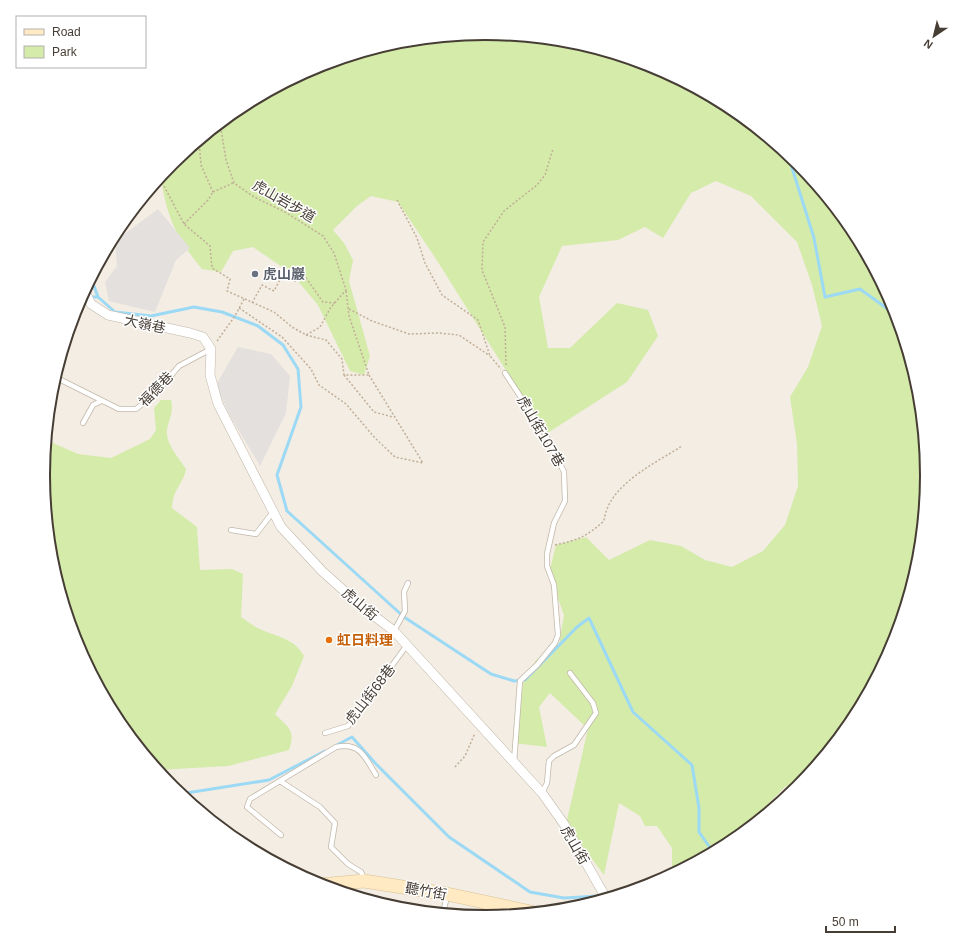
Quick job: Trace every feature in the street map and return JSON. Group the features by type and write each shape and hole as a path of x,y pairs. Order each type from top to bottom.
{"street":[{"name":"大嶺巷","path":"88,298 91,304 108,315 190,333 203,338 211,349"},
{"name":"虎山街","path":"211,349 210,375 218,404 281,527 322,571 361,606 394,631 542,793 564,824 604,893"},
{"name":"聽竹街","path":"335,883 364,880 448,894 516,909"}],"lane":[{"name":"福德巷","path":"61,380 119,410 136,409 156,393 179,366 211,349"},
{"name":"虎山街107巷","path":"505,373 547,437 564,472 565,501 554,523 547,554 548,566 554,585 558,635 555,643 537,665 520,681 514,762"},
{"path":"83,423 93,405 101,401"},
{"path":"231,530 256,534 273,512"},
{"path":"394,631 405,611 404,592 408,583"},
{"name":"虎山街68巷","path":"325,733 348,726 407,645"},
{"path":"542,793 547,782 549,761 554,756 574,745 596,713 594,703 570,673"},
{"path":"281,835 247,807 250,799 336,747 344,745 354,746 362,752 376,775"},
{"path":"280,782 320,807 335,823 331,847 348,864 361,872 364,880"},
{"path":"444,908 448,894"}],"path":[{"name":"虎山岩步道","path":"221,129 226,160 234,183 254,197 285,212 323,236 334,253 346,290 348,309 369,375 423,463 395,457 375,438 346,404 319,385 311,369 282,337 239,308"},
{"path":"199,147 201,165 213,192"},
{"path":"505,373 507,355 505,328 482,270 483,242 504,211 537,185 545,175 553,149"},
{"path":"184,224 208,200 213,192 234,183"},
{"path":"164,186 184,224 210,246 212,268 230,279 227,291 274,312 292,327 306,335 326,340 342,359 344,375 374,412 394,417"},
{"path":"397,200 415,232 426,263 442,295 478,320 490,356"},
{"path":"252,303 262,285 274,291 282,276 295,281 306,278 323,302 335,303"},
{"path":"306,335 320,327 335,303 346,290"},
{"path":"211,349 244,299"},
{"path":"348,309 372,321 409,334 438,333 459,335 490,356 505,373"},
{"path":"344,375 369,375"},
{"path":"550,546 582,539 595,530 604,521 605,511 626,482 682,446"},
{"path":"455,767 465,756 479,724"}],"green space":[{"path":"485,40 542,44 570,48 625,63 677,85 727,113 772,148 793,167 830,210 847,233 862,258 887,309 897,335 912,390 919,447 920,475 919,503 912,560 897,615 887,641 862,693 847,717 812,762 793,783 789,786 786,786 767,806 727,837 672,867 672,848 657,826 645,826 640,816 619,803 604,875 566,824 588,729 550,693 539,707 547,747 513,743 524,680 536,660 559,645 564,615 549,573 556,545 586,537 609,560 650,540 681,546 705,560 732,567 763,551 785,525 798,486 797,444 790,397 808,367 822,326 812,285 797,242 751,196 716,181 691,193 663,238 645,227 618,240 562,246 539,297 548,348 570,348 617,303 648,310 658,336 627,382 546,434 436,259 398,202 371,196 357,206 333,230 344,243 353,260 349,281 370,356 364,375 350,371 318,305 291,273 253,247 233,251 221,272 202,269 179,237 166,204 162,184 177,167 220,130 243,113 293,85 345,63 372,55 400,48 457,41"},
{"path":"161,400 171,400 172,412 167,430 168,440 186,469 183,479 174,496 172,508 197,527 200,570 232,569 243,574 241,617 257,628 285,639 295,645 304,656 292,686 275,714 290,729 292,738 289,750 228,766 165,770 123,717 108,692 83,641 73,615 58,560 51,503 50,475 51,442 78,454 111,458 150,439 156,430 154,408"}],"shaded area":[{"path":"158,209 190,248 176,260 155,312 109,301 105,282 117,266 115,245 121,237"},
{"path":"238,347 271,354 290,376 286,413 260,466 230,416 216,385"}],"waterway":[{"path":"791,165 814,238 825,297 860,289 887,308"},
{"path":"94,286 98,297"},
{"path":"89,297 98,297 115,312 151,316 194,307 222,312 258,326 283,345 298,369 301,407 277,475 287,511 404,617 491,674 514,681 525,680 577,627 589,618 633,712 692,765 699,808 699,832 710,847"},
{"path":"335,746 352,737 376,764 449,837 530,892 564,898 593,896"},
{"path":"188,793 269,780 325,751"}],"place":[{"name":"虎山巖","path":"255,274"},
{"name":"虹日料理","path":"329,640"}]}
